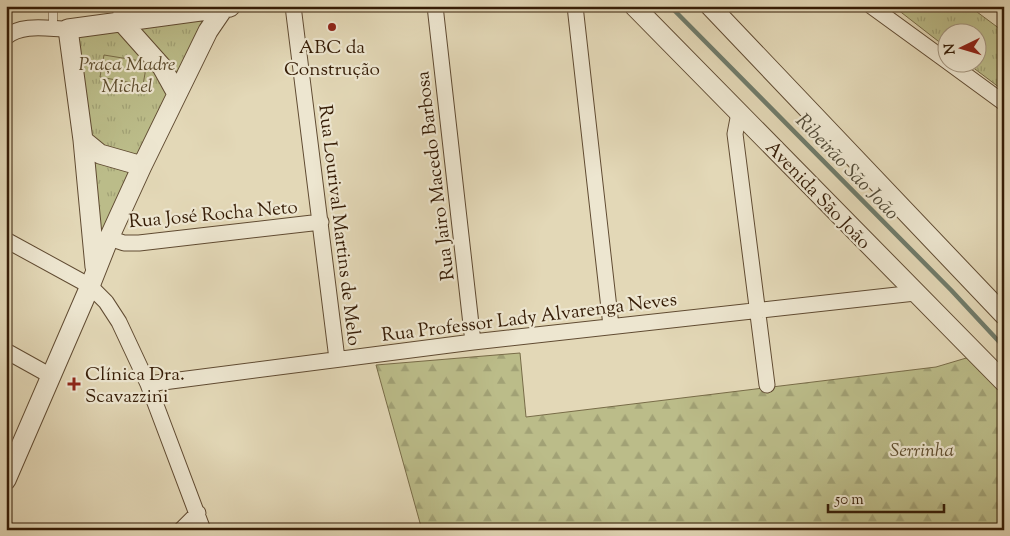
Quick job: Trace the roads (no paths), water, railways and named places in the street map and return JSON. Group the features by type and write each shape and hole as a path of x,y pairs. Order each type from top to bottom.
{"street":[{"name":"Rua Lourival Martins de Melo","path":"293,6 338,359"},
{"name":"Rua Jairo Macedo Barbosa","path":"435,6 473,342"},
{"path":"575,6 611,326"},
{"name":"Avenida São João","path":"634,6 1004,382"},
{"path":"710,6 1004,315"},
{"path":"871,6 938,55"},
{"path":"6,36 26,28 60,29 121,14 228,8"},
{"path":"6,480 109,238 142,166 208,31 228,8"},
{"path":"121,14 162,67 177,94"},
{"path":"60,29 83,140 93,279 119,322 148,384 203,530"},
{"path":"961,72 1004,104"},
{"path":"739,113 735,134 767,384"},
{"path":"83,140 100,154 142,166"},
{"name":"Rua José Rocha Neto","path":"109,238 124,243 138,243 321,222"},
{"path":"6,240 93,279"},
{"name":"Rua Professor Lady Alvarenga Neves","path":"148,384 473,342 915,293"},
{"path":"6,351 51,376"},
{"path":"181,530 198,513"}],"lane":[{"path":"53,6 60,29"}],"waterway":[{"name":"Ribeirão São João","path":"670,6 951,290 1004,347"}],"place":[{"name":"ABC da Construção","path":"332,27"},
{"name":"Clínica Dra. Scavazzini","path":"74,384"}],"park label":[{"name":"Praça Madre Michel","path":"127,74"},
{"name":"Serrinha","path":"922,449"}]}
